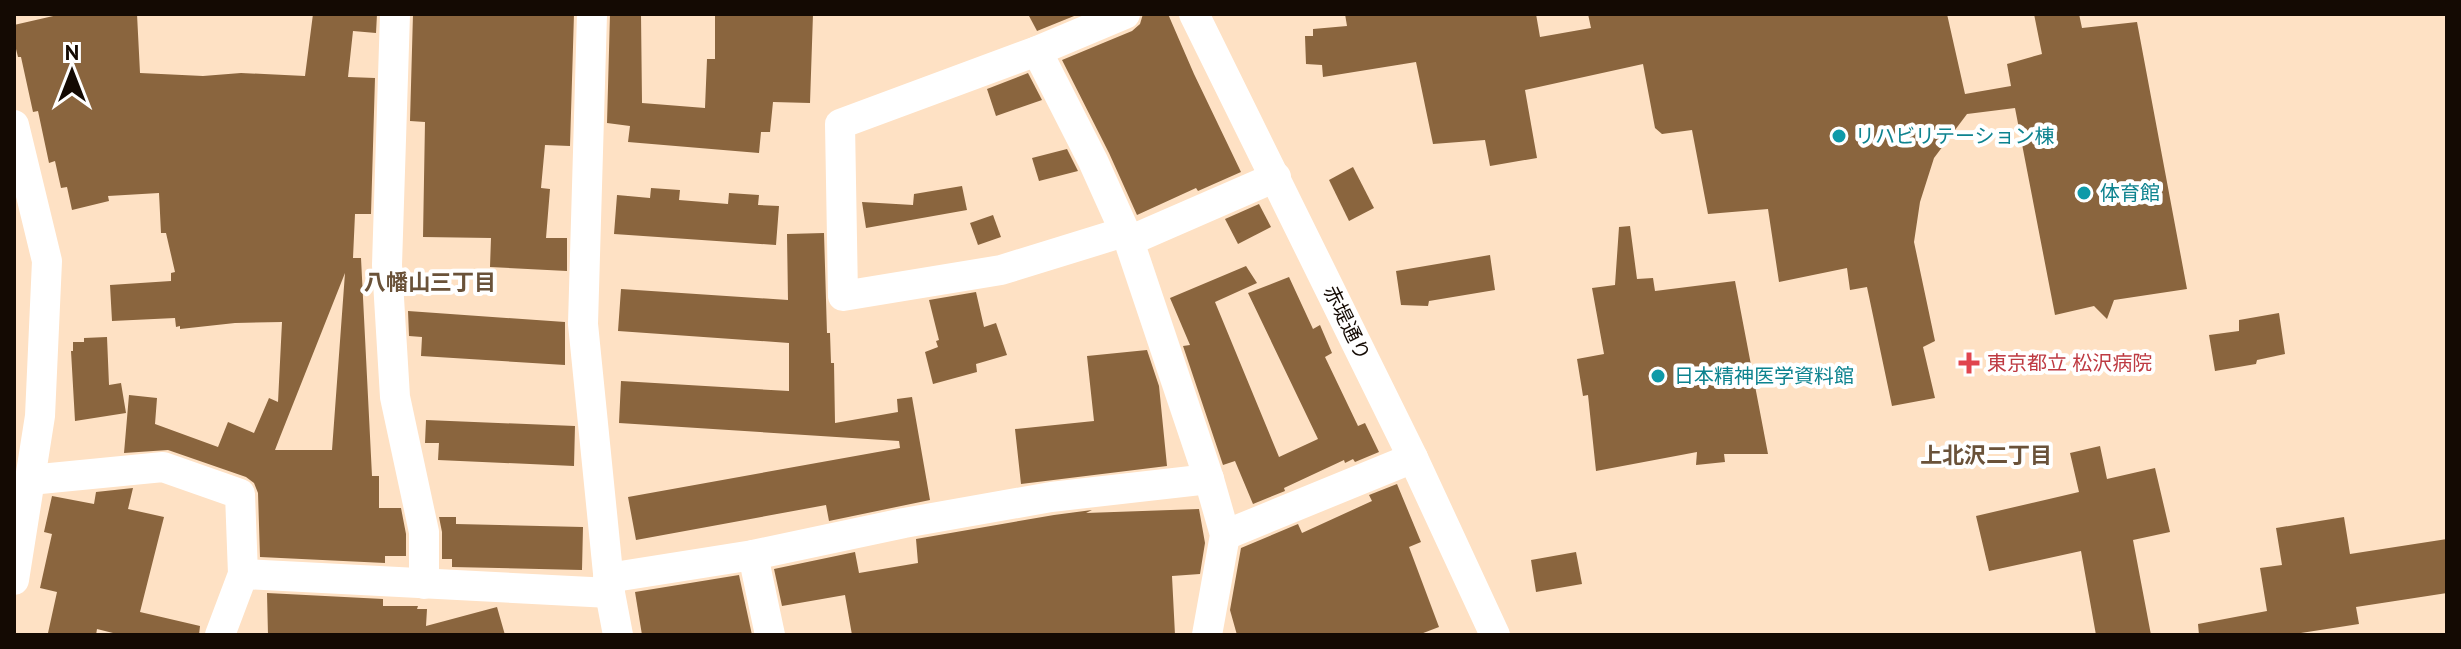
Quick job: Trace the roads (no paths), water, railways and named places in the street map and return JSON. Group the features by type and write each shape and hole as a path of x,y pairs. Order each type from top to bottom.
{"street":[{"path":"395,14 387,265 395,397 424,532 424,584"},
{"path":"592,14 583,324 609,586 618,635"},
{"path":"1125,14 1037,51 840,124 843,296 1001,270 1127,236 1276,177"},
{"name":"赤堤通り","path":"1194,14 1413,458 1495,635"},
{"path":"1037,51 1127,236 1209,479 1225,535 1207,635"},
{"path":"14,125 47,261 40,416 14,580"},
{"path":"1225,535 1413,458"},
{"path":"30,480 163,467 240,494 243,574 220,635"},
{"path":"243,574 424,584 609,586 904,523 1051,497 1209,479"},
{"path":"753,555 770,635"}],"place":[{"name":"リハビリテーション棟","path":"1839,136"},
{"name":"体育館","path":"2084,193"},
{"name":"東京都立 松沢病院","path":"1969,363"},
{"name":"日本精神医学資料館","path":"1658,376"}],"district":[{"name":"八幡山三丁目","path":"430,282"},
{"name":"上北沢二丁目","path":"1986,455"}]}
